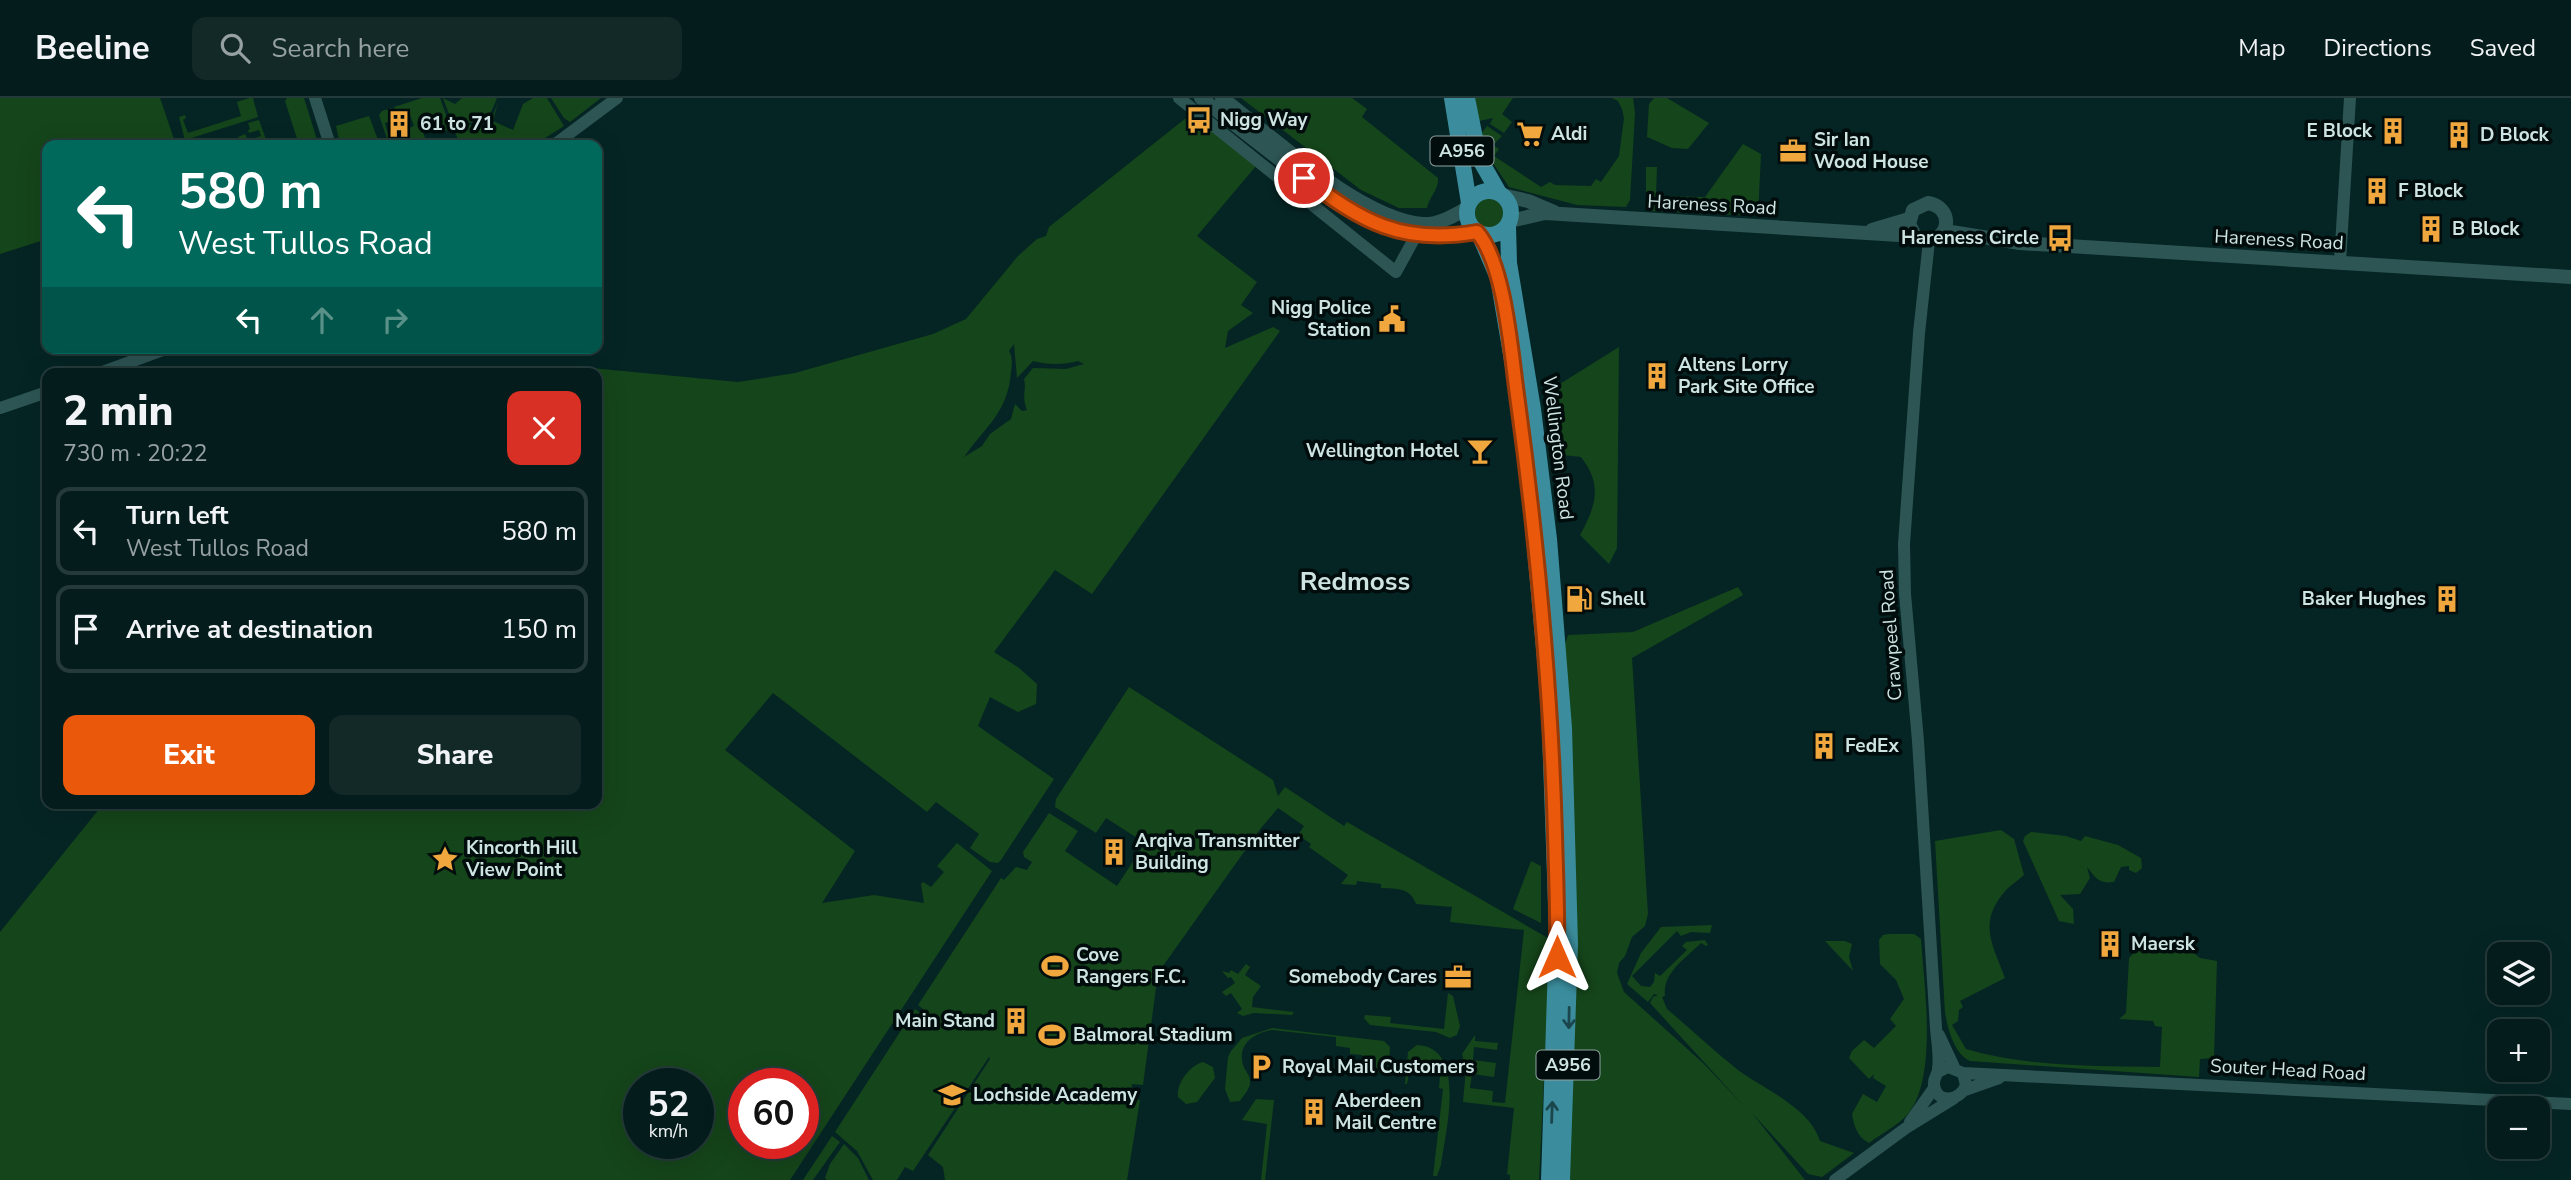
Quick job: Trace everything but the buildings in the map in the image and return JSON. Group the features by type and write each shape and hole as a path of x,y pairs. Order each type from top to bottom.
{"main road":[{"path":"1201,98 1338,203 1368,221 1396,231 1419,229 1441,221 1468,206"},
{"path":"1222,98 1368,207 1441,237 1478,233 1495,235 1509,224"},
{"name":"A956","path":"1452,98 1468,222 1478,233"},
{"name":"A956","path":"1467,98 1479,158 1511,207 1509,224"},
{"name":"A956","path":"1468,206 1482,192 1501,194"},
{"name":"Hareness Road","path":"1501,194 1560,214"},
{"path":"1928,202 1940,207 1946,217 1946,226 1929,237 1910,228 1909,219 1916,207 1928,202"},
{"name":"Hareness Road","path":"1509,224 1536,214 1560,214 1929,237 1951,232 2020,243 2571,277"},
{"name":"Hareness Road","path":"1946,217 1986,236"},
{"name":"Hareness Road","path":"1861,233 1909,219"},
{"name":"Wellington Road","path":"1509,224 1510,264 1533,409 1549,539 1564,740 1570,950 1562,1180"},
{"name":"Wellington Road","path":"1478,233 1498,278 1514,372 1531,505 1548,681 1557,932 1549,1180"}],"street":[{"path":"315,98 328,140"},
{"path":"561,140 617,98"},
{"path":"1179,98 1396,272 1419,229"},
{"path":"2340,262 2350,98"},
{"name":"Crawpeel Road","path":"1929,237 1919,333 1904,544 1905,594 1918,741 1938,1072"},
{"path":"114,368 152,354"},
{"path":"0,408 42,394"},
{"name":"Crawpeel Road","path":"1936,1028 1958,1070"},
{"path":"1835,1180 1906,1128 1965,1090 1966,1081 1958,1070 1943,1068 1938,1072 1934,1079 1934,1088 1906,1128"},
{"name":"Souter Head Road","path":"1958,1070 2003,1076 2571,1104"},
{"name":"Souter Head Road","path":"1965,1090 2003,1076"},
{"path":"1934,1088 1944,1098 1953,1099"}],"green space":[{"path":"0,98 160,98 174,140 42,140 42,241 0,254"},
{"path":"253,98 258,117 185,140 179,117 185,115 183,120 188,133 241,116 237,102"},
{"path":"287,98 304,98 317,140 297,140 285,101"},
{"path":"422,98 440,98 451,129 437,134 432,122 421,126 425,138 405,140 402,131 414,126 410,115 398,118 394,107"},
{"path":"443,98 455,104 462,98 497,98 484,121 454,127"},
{"path":"533,98 547,98 564,126 542,140 458,140 454,129 467,125 485,125 492,118 498,102 493,121 513,130 523,104"},
{"path":"551,98 601,98 570,122 564,118"},
{"path":"1241,98 1352,98 1367,109 1362,117 1438,178 1427,208 1399,208 1361,190"},
{"path":"1475,98 1513,98 1502,114 1512,122 1504,133 1490,124 1493,118 1479,121"},
{"path":"1612,98 1633,98 1635,113 1630,200 1626,207 1577,205 1509,187 1487,154 1481,134 1487,126 1502,136 1493,145 1499,149 1494,156 1541,187 1550,182 1555,185 1591,186 1596,179 1601,182 1619,156 1624,118 1618,101"},
{"path":"1654,98 1667,98 1709,123 1688,149 1672,148 1647,137 1649,104"},
{"path":"392,108 396,119 385,123 388,134 401,132 403,140 387,140 379,115"},
{"path":"1191,114 1256,166 1197,236 1257,282 1241,305 1253,313 1228,331 1225,348 1273,327 1280,331 1092,594 1055,570 994,652 1037,684 1036,704 1018,712 990,697 978,726 1054,779 998,863 990,862 970,848 979,834 936,802 927,812 773,693 725,750 855,851 822,903 874,895 924,903 921,884 923,882 931,887 944,872 937,866 957,843 992,871 819,1136 819,1068 728,1068 728,1159 804,1159 790,1180 0,1180 0,932 99,809 602,809 602,369 738,382 795,373 933,334 966,319 1018,256 1037,239 1046,236 1049,227","holes":["1014,344 1017,378 1033,361 1056,364 1078,361 1084,364 1066,369 1033,368 1024,379 1024,401 1027,410 1022,411 1015,404 1011,419 990,434 982,446 964,457 1001,408 1009,386 1012,366 1009,351"]},
{"path":"369,116 378,140 339,140 336,126"},
{"path":"259,120 266,140 248,140 261,136 259,130 249,133 248,123"},
{"path":"245,134 248,140 240,140 238,137"},
{"path":"1743,144 1761,154 1758,216 1651,211 1646,207 1646,167 1657,167 1656,196 1705,197"},
{"path":"1490,198 1496,199 1504,207 1504,219 1496,227 1490,228 1484,227 1476,219 1475,213 1476,207 1484,199"},
{"path":"1619,347 1617,548 1609,564 1580,535 1590,515 1595,486 1581,457 1554,454 1547,392"},
{"path":"570,366 591,368 525,368"},
{"path":"1738,587 1743,595 1632,658 1648,914 1645,926 1632,937 1617,973 1624,992 1703,1063 1744,1106 1650,1003 1653,997 1658,995 1654,994 1648,1002 1627,984 1641,953 1661,927 1712,925 1710,933 1691,932 1681,936 1677,931 1632,976 1641,986 1650,987 1655,973 1660,976 1687,950 1682,946 1686,942 1705,940 1708,945 1701,943 1682,960 1667,980 1665,996 1662,997 1667,1009 1738,1070 1797,1109 1815,1129 1820,1141 1854,1153 1822,1177 1808,1174 1752,1113 1805,1180 1562,1180 1565,644 1568,635 1633,632"},
{"path":"1129,687 1273,780 1278,796 1285,787 1344,826 1347,822 1548,938 1539,1180 1510,1180 1510,1175 1507,1174 1514,1108 1463,1102 1466,1069 1462,1054 1475,1035 1475,1041 1498,1043 1497,1050 1474,1047 1473,1060 1496,1063 1494,1077 1472,1074 1470,1088 1493,1091 1492,1102 1505,1103 1524,930 1450,922 1452,907 1416,904 1407,892 1381,888 1381,884 1357,881 1356,885 1341,884 1348,875 1309,847 1311,844 1298,835 1304,826 1278,808 1158,973 1143,1085 1132,1084 1130,1098 1140,1100 1127,1180 945,1180 943,1167 928,1155 989,1057 913,1171 905,1167 897,1180 873,1180 857,1151 835,1132 915,1009 921,1013 923,1009 918,1005 1001,878 1004,880 1016,867 1027,870 1032,862 1024,857 1023,852 1049,813 1078,831 1065,851 1117,886 1145,843 1106,818 1096,833 1055,807 1056,799"},
{"path":"2001,830 2014,839 2024,875 2007,889 1998,901 1990,922 1992,943 2005,978 1960,1001 1963,1007 1959,1010 1958,1021 1952,1025 1966,1049 2037,1062 2160,1067 2162,1027 2155,1026 2153,1021 2119,1019 2126,1013 2129,958 2143,943 2184,945 2200,958 2217,961 2214,1058 2200,1059 2199,1077 1970,1061 1964,1058 1950,1033 1945,1013 1935,841"},
{"path":"2031,832 2066,836 2081,841 2085,836 2118,845 2141,858 2142,868 2136,873 2129,870 2129,866 2121,867 2114,882 2104,882 2087,867 2090,878 2080,894 2060,895 2073,909 2074,924 2059,921 2023,841"},
{"path":"1531,861 1541,866 1541,923 1513,909"},
{"path":"1914,934 1921,939 1926,1005 1926,1054 1917,1098 1908,1114 1869,1143 1857,1131 1852,1114 1863,1094 1877,1102 1886,1086 1873,1078 1874,1074 1869,1079 1849,1058 1852,1051 1864,1040 1874,1048 1896,1026 1890,1019 1904,999 1896,980 1880,964 1879,940 1883,935"},
{"path":"1825,941 1845,941 1852,944 1849,957 1853,971"},
{"path":"1246,964 1250,967 1245,975 1261,986 1253,997 1252,1007 1294,1012 1292,1015 1254,1013 1243,1016 1237,1013 1242,1009 1231,993 1226,996 1222,992 1235,983 1222,971 1229,973 1231,970 1238,974"},
{"path":"1448,993 1453,996 1460,1026 1457,1035 1450,1038 1436,1032 1370,1025 1364,1018 1365,1015 1391,1017 1390,1023 1444,1029"},
{"path":"1272,1028 1384,1041 1390,1047 1389,1062 1382,1073 1360,1069 1364,1066 1362,1055 1350,1054 1350,1048 1336,1046 1336,1037 1272,1030 1253,1037 1245,1045 1242,1058 1250,1079 1249,1086 1240,1101 1230,1102 1225,1089 1231,1051 1242,1038"},
{"path":"1417,1045 1433,1049 1443,1060 1448,1076 1449,1114 1437,1176 1433,1176 1443,1089 1439,1088 1440,1076 1433,1075 1433,1069 1410,1067 1405,1084 1408,1052"},
{"path":"1203,1062 1213,1067 1215,1078 1197,1102 1186,1104 1178,1097 1179,1086 1189,1071"},
{"path":"1256,1099 1274,1100 1265,1180 1261,1180 1267,1124 1242,1120"},
{"path":"832,1136 840,1142 813,1180 803,1180 819,1159"},
{"path":"844,1144 858,1158 869,1180 825,1178 830,1164"}],"place":[{"name":"Nigg Way","path":"1199,120"},
{"name":"61 to 71","path":"399,124"},
{"name":"E Block","path":"2393,131"},
{"name":"Aldi","path":"1530,134"},
{"name":"D Block","path":"2459,135"},
{"name":"Sir Ian Wood House","path":"1793,151"},
{"name":"F Block","path":"2377,191"},
{"name":"B Block","path":"2431,229"},
{"name":"Hareness Circle","path":"2060,238"},
{"name":"Nigg Police Station","path":"1392,319"},
{"name":"Altens Lorry Park Site Office","path":"1657,376"},
{"name":"Wellington Hotel","path":"1480,451"},
{"name":"Shell","path":"1579,599"},
{"name":"Baker Hughes","path":"2447,599"},
{"name":"FedEx","path":"1824,746"},
{"name":"Arqiva Transmitter Building","path":"1114,852"},
{"name":"Kincorth Hill View Point","path":"445,859"},
{"name":"Maersk","path":"2110,944"},
{"name":"Cove Rangers F.C.","path":"1055,966"},
{"name":"Somebody Cares","path":"1458,977"},
{"name":"Main Stand","path":"1016,1021"},
{"name":"Balmoral Stadium","path":"1052,1035"},
{"name":"Royal Mail Customers","path":"1261,1067"},
{"name":"Lochside Academy","path":"952,1095"},
{"name":"Aberdeen Mail Centre","path":"1314,1112"}],"district":[{"name":"Redmoss","path":"1355,581"}],"route":[{"path":"1304,178 1353,213 1396,231 1441,237 1477,232 1494,265 1502,296 1521,423 1546,659 1552,748 1557,957"}]}
